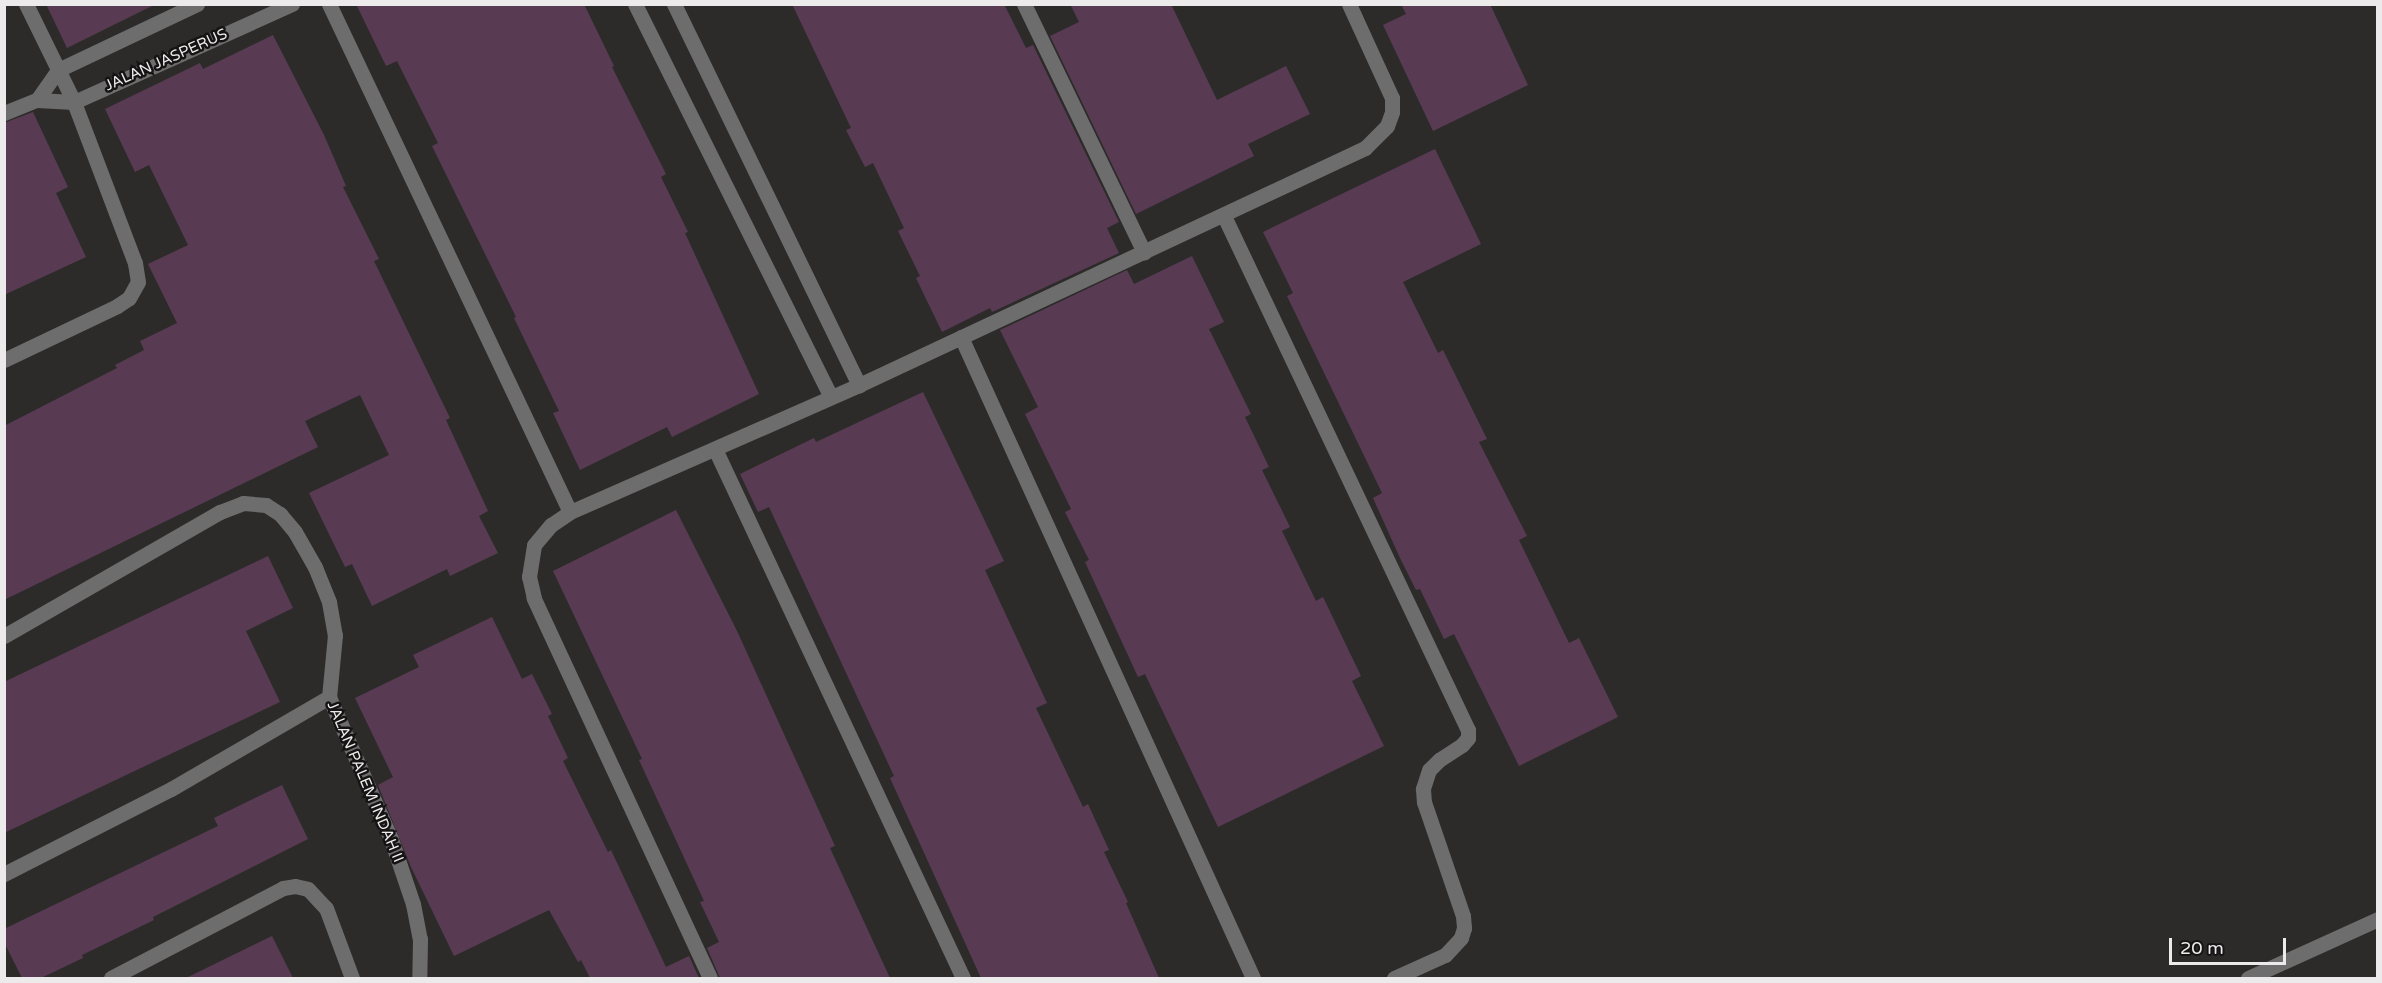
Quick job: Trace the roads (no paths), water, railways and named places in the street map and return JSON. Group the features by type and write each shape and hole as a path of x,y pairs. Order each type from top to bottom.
{"street":[{"path":"4,360 117,306 129,298 138,282 135,263 74,102 26,4"},
{"path":"37,100 58,70 197,4"},
{"name":"JALAN JASPERUS","path":"4,113 37,100 74,102 292,4"},
{"path":"328,4 570,512"},
{"path":"635,4 831,397"},
{"path":"674,4 859,385"},
{"path":"1024,4 1144,252"},
{"path":"710,978 534,598 529,577 534,545 551,525 570,512 859,385 1365,148 1387,126 1392,112 1392,98 1348,4"},
{"path":"1224,216 1468,730 1468,738 1462,745 1439,760 1430,770 1423,789 1424,801 1464,928 1461,938 1445,955 1394,978"},
{"path":"961,337 1253,978"},
{"path":"715,449 963,978"},
{"name":"JALAN PALEM INDAH II","path":"4,636 220,512 243,503 266,505 280,514 295,532 315,567 329,602 335,635 329,697 391,839 413,904 420,939 419,978"},
{"path":"4,874 171,789 329,697"},
{"path":"111,978 283,888 295,886 308,889 326,908 352,978"},
{"path":"2248,978 2378,919"}]}
